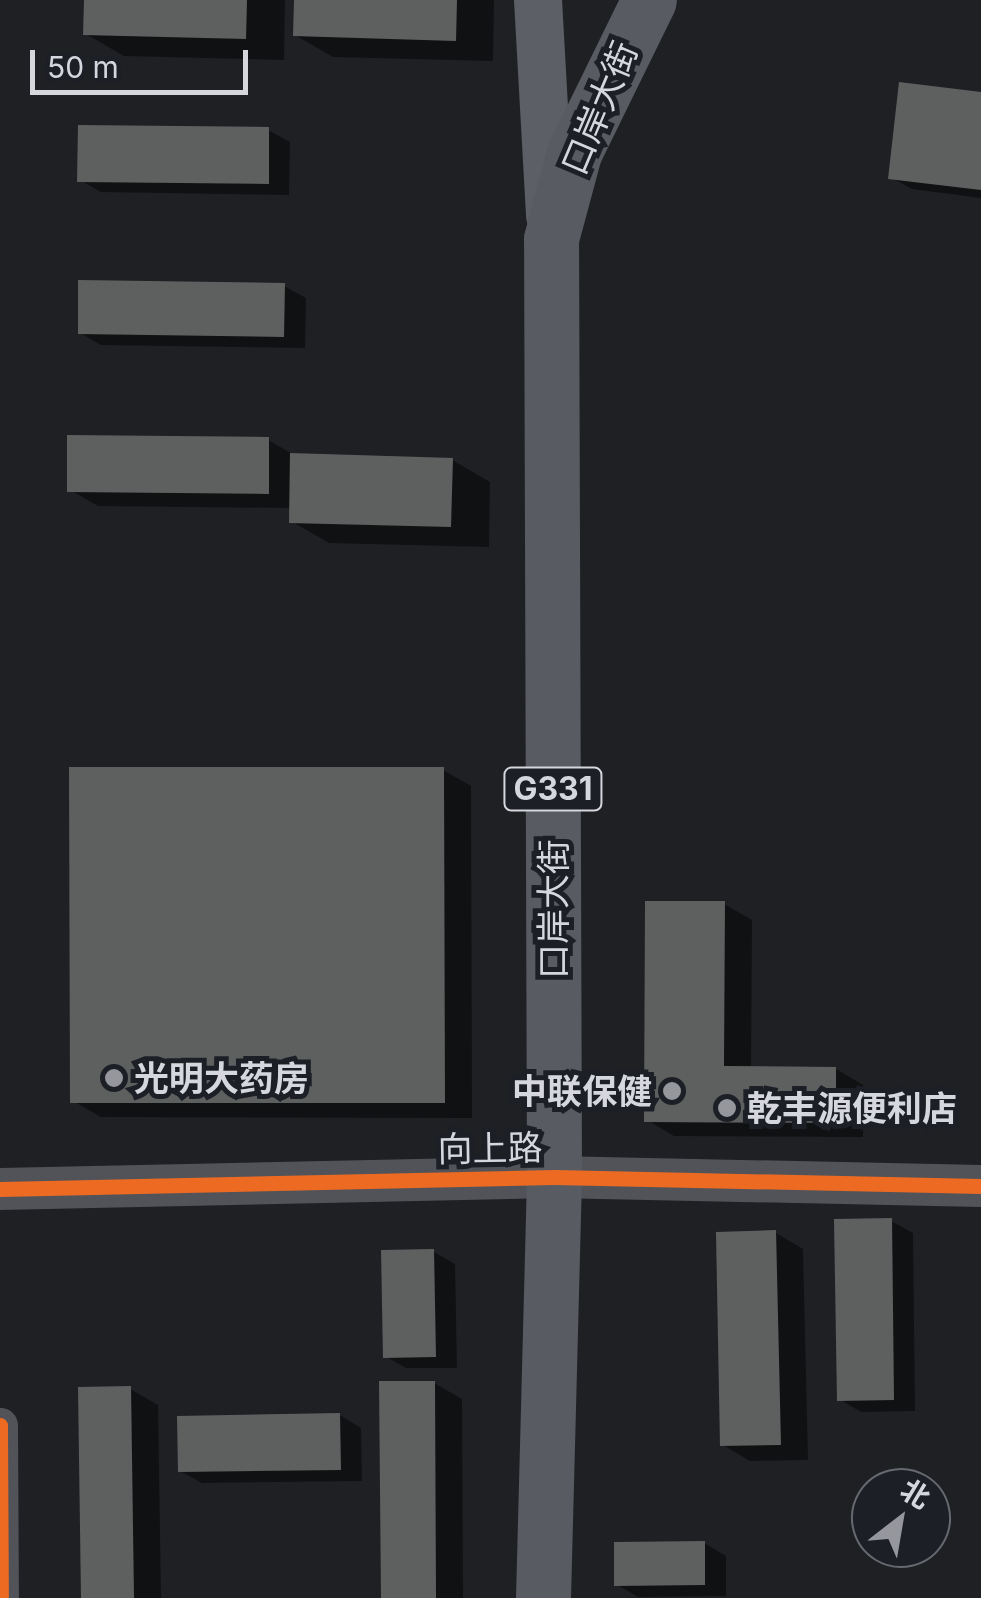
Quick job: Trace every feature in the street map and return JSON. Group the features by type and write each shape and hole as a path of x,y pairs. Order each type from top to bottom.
{"highway":[{"name":"口岸大街","path":"542,1598 554,1177 551,239 574,153 649,0"}],"main road":[{"path":"538,0 551,239"}],"street":[{"name":"向上路","path":"0,1189 554,1177 981,1186"},
{"path":"0,1425 1,1598"}],"building":[{"path":"84,0 247,0 246,39 83,35"},
{"path":"294,0 457,0 456,41 293,36"},
{"path":"899,82 981,92 981,190 888,179"},
{"path":"78,125 269,127 269,184 77,182"},
{"path":"78,280 285,283 284,337 78,334"},
{"path":"67,435 269,437 269,494 67,492"},
{"path":"290,453 453,458 451,527 289,523"},
{"path":"69,767 444,767 445,1103 70,1103"},
{"path":"645,901 725,901 724,1066 836,1067 836,1123 644,1122"},
{"path":"892,1218 894,1400 837,1401 834,1219"},
{"path":"776,1230 781,1445 720,1446 716,1232"},
{"path":"434,1249 436,1357 383,1358 381,1250"},
{"path":"379,1381 435,1381 436,1598 381,1598"},
{"path":"131,1386 134,1598 81,1598 78,1387"},
{"path":"340,1413 341,1470 178,1472 177,1416"},
{"path":"705,1541 705,1585 614,1586 614,1542"}],"cycle path":[{"path":"0,1189 554,1177 981,1186"},
{"path":"0,1425 1,1598"}],"place":[{"name":"光明大药房","path":"114,1078"},
{"name":"中联保健","path":"672,1091"},
{"name":"乾丰源便利店","path":"727,1108"}]}
